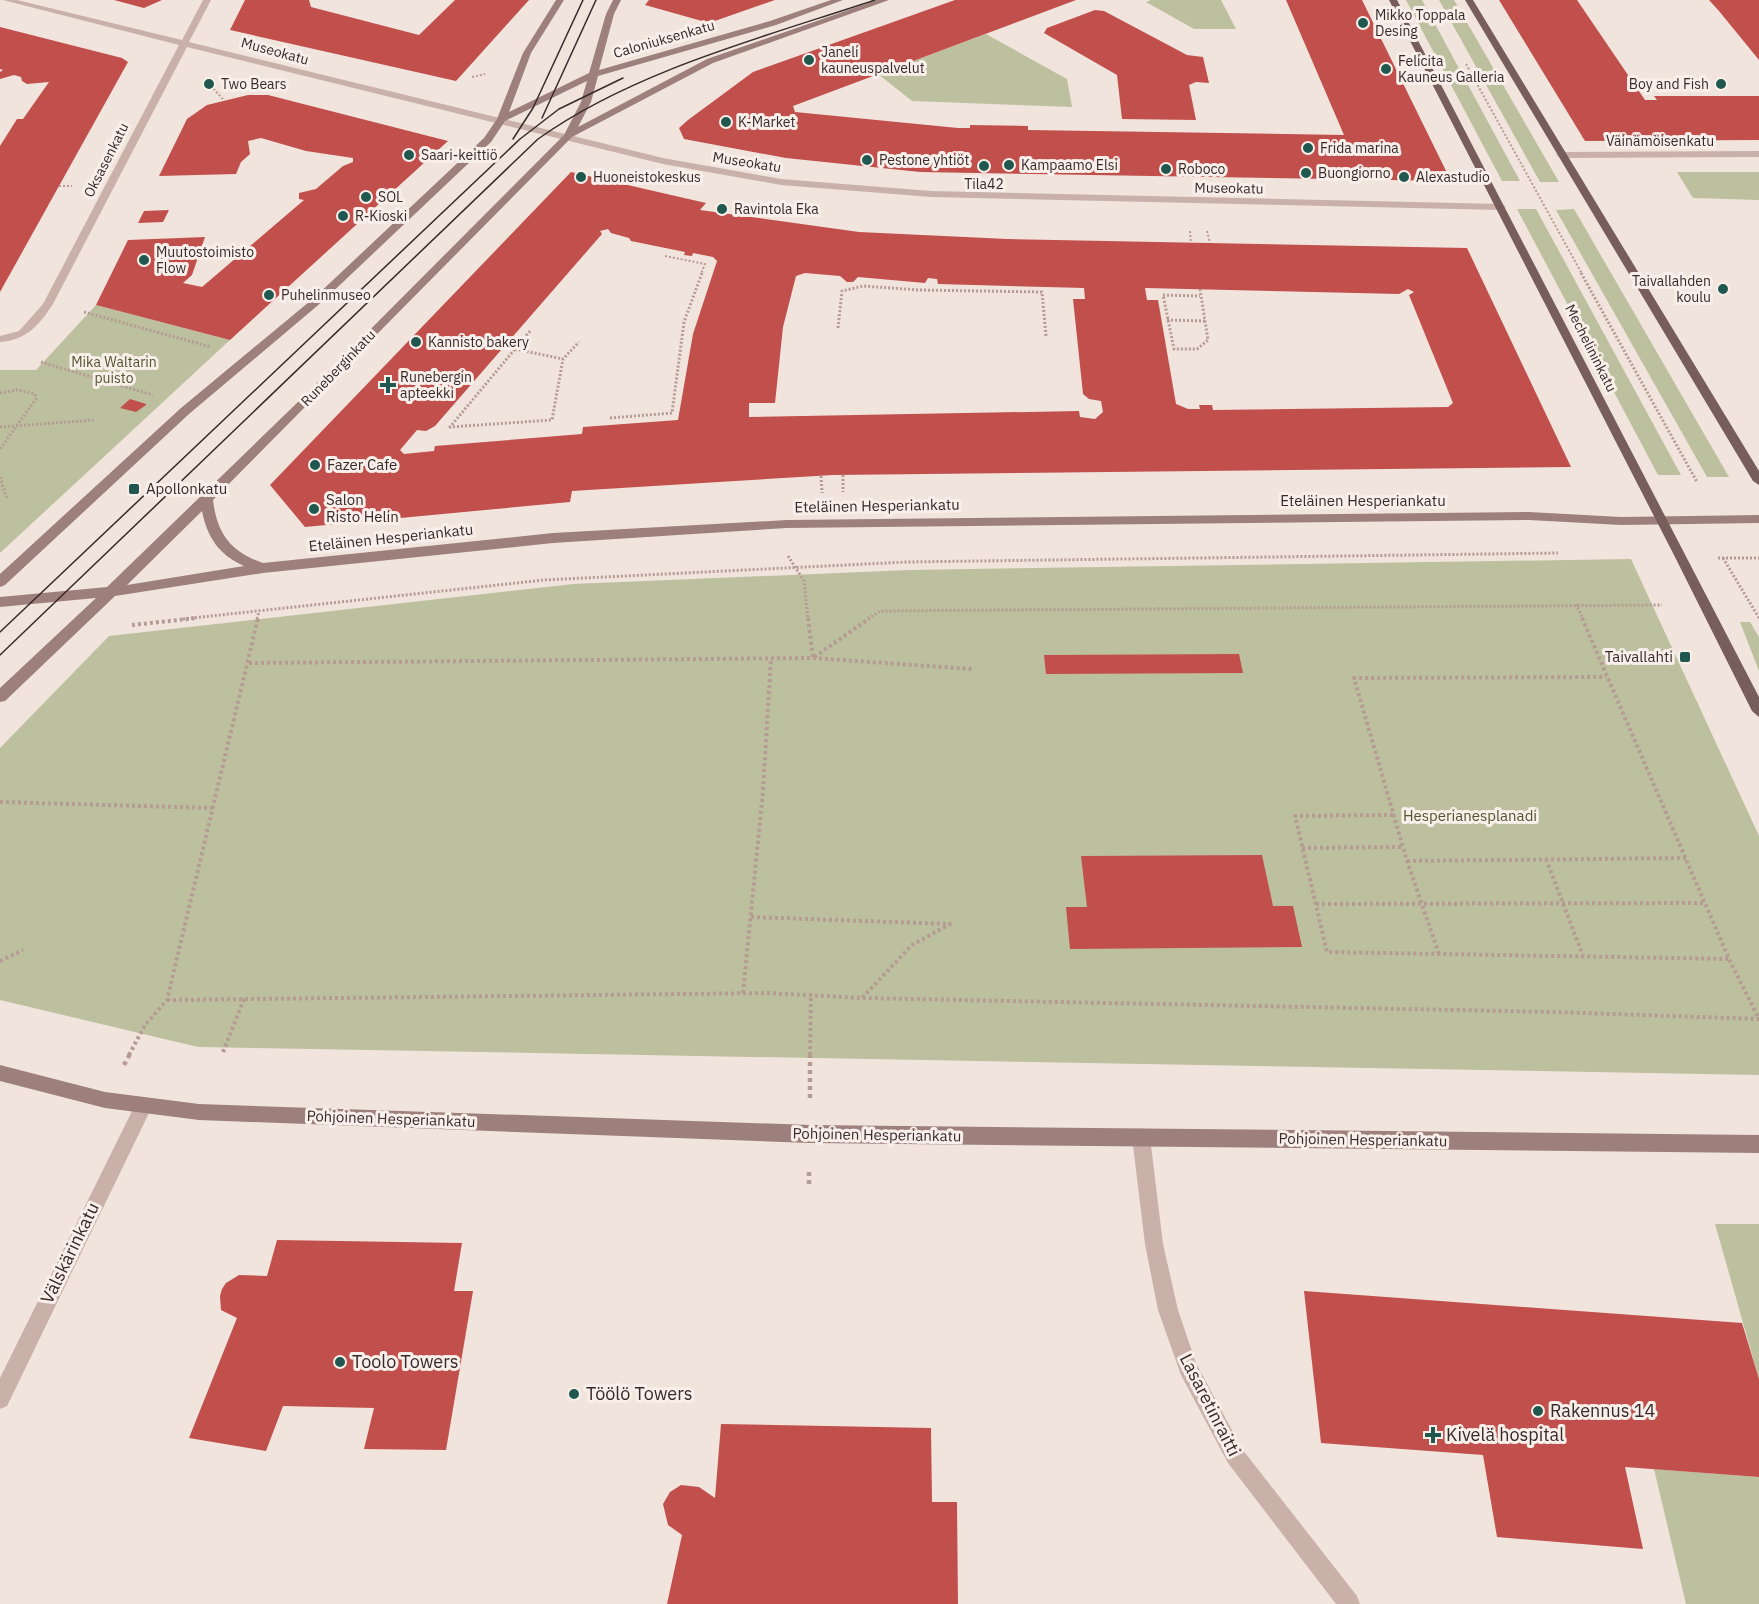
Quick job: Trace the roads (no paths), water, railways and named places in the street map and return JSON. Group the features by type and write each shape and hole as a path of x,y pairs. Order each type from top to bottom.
{"main road":[{"path":"0,582 185,411 319,299 489,140 502,119 527,53 560,0"},
{"name":"Runeberginkatu","path":"0,697 207,498 568,136 579,118 594,74 610,14 617,0"},
{"name":"Caloniuksenkatu","path":"502,119 594,74 773,23 839,0"},
{"path":"568,136 710,61 885,0"},
{"name":"Mechelininkatu","path":"1393,0 1663,520 1759,711"},
{"path":"1469,0 1759,481"},
{"path":"207,498 212,530 222,544 237,559 263,568"},
{"name":"Eteläinen Hesperiankatu","path":"0,602 110,592 263,568 553,538 786,524 1517,516 1663,520 1759,519"},
{"name":"Pohjoinen Hesperiankatu","path":"0,1073 105,1100 143,1107 199,1112 810,1134 1759,1144"}],"street":[{"name":"Museokatu","path":"7,0 402,98 502,119 614,149 723,173 855,189 931,195 1501,207"},
{"name":"Oksasenkatu","path":"0,339 10,339 27,332 48,304 207,0"},
{"name":"Väinämöisenkatu","path":"1561,155 1759,154"},
{"name":"Välskärinkatu","path":"0,1400 143,1107"},
{"name":"Lasaretinraitti","path":"1141,1137 1154,1244 1168,1310 1188,1368 1235,1456 1348,1604"}],"tram line":[{"path":"513,139 533,108 583,0"},
{"path":"542,118 596,0"},
{"path":"0,655 538,139 575,115 657,75 745,42 875,0"},
{"path":"0,632 520,139 559,109 623,78"}],"place":[{"name":"Mikko Toppala Desing","path":"1363,23"},
{"name":"Janeli kauneuspalvelut","path":"809,60"},
{"name":"Felicita Kauneus Galleria","path":"1386,69"},
{"name":"Two Bears","path":"209,84"},
{"name":"Boy and Fish","path":"1721,84"},
{"name":"K-Market","path":"726,122"},
{"name":"Frida marina","path":"1308,148"},
{"name":"Saari-keittiö","path":"409,155"},
{"name":"Pestone yhtiöt","path":"867,160"},
{"name":"Kampaamo Elsi","path":"1009,165"},
{"name":"Tila42","path":"984,166"},
{"name":"Roboco","path":"1166,169"},
{"name":"Buongiorno","path":"1306,173"},
{"name":"Huoneistokeskus","path":"581,177"},
{"name":"Alexastudio","path":"1404,177"},
{"name":"SOL","path":"366,197"},
{"name":"Ravintola Eka","path":"722,209"},
{"name":"R-Kioski","path":"343,216"},
{"name":"Muutostoimisto Flow","path":"144,260"},
{"name":"Taivallahden koulu","path":"1723,289"},
{"name":"Puhelinmuseo","path":"269,295"},
{"name":"Kannisto bakery","path":"416,342"},
{"name":"Runebergin apteekki","path":"388,385"},
{"name":"Fazer Cafe","path":"315,465"},
{"name":"Apollonkatu","path":"134,489"},
{"name":"Salon Risto Helin","path":"314,509"},
{"name":"Taivallahti","path":"1685,657"},
{"name":"Toolo Towers","path":"340,1362"},
{"name":"Töölö Towers","path":"574,1394"},
{"name":"Rakennus 14","path":"1538,1411"},
{"name":"Kivelä hospital","path":"1433,1435"}],"park label":[{"name":"Mika Waltarin puisto","path":"114,370"},
{"name":"Hesperianesplanadi","path":"1470,816"}]}
